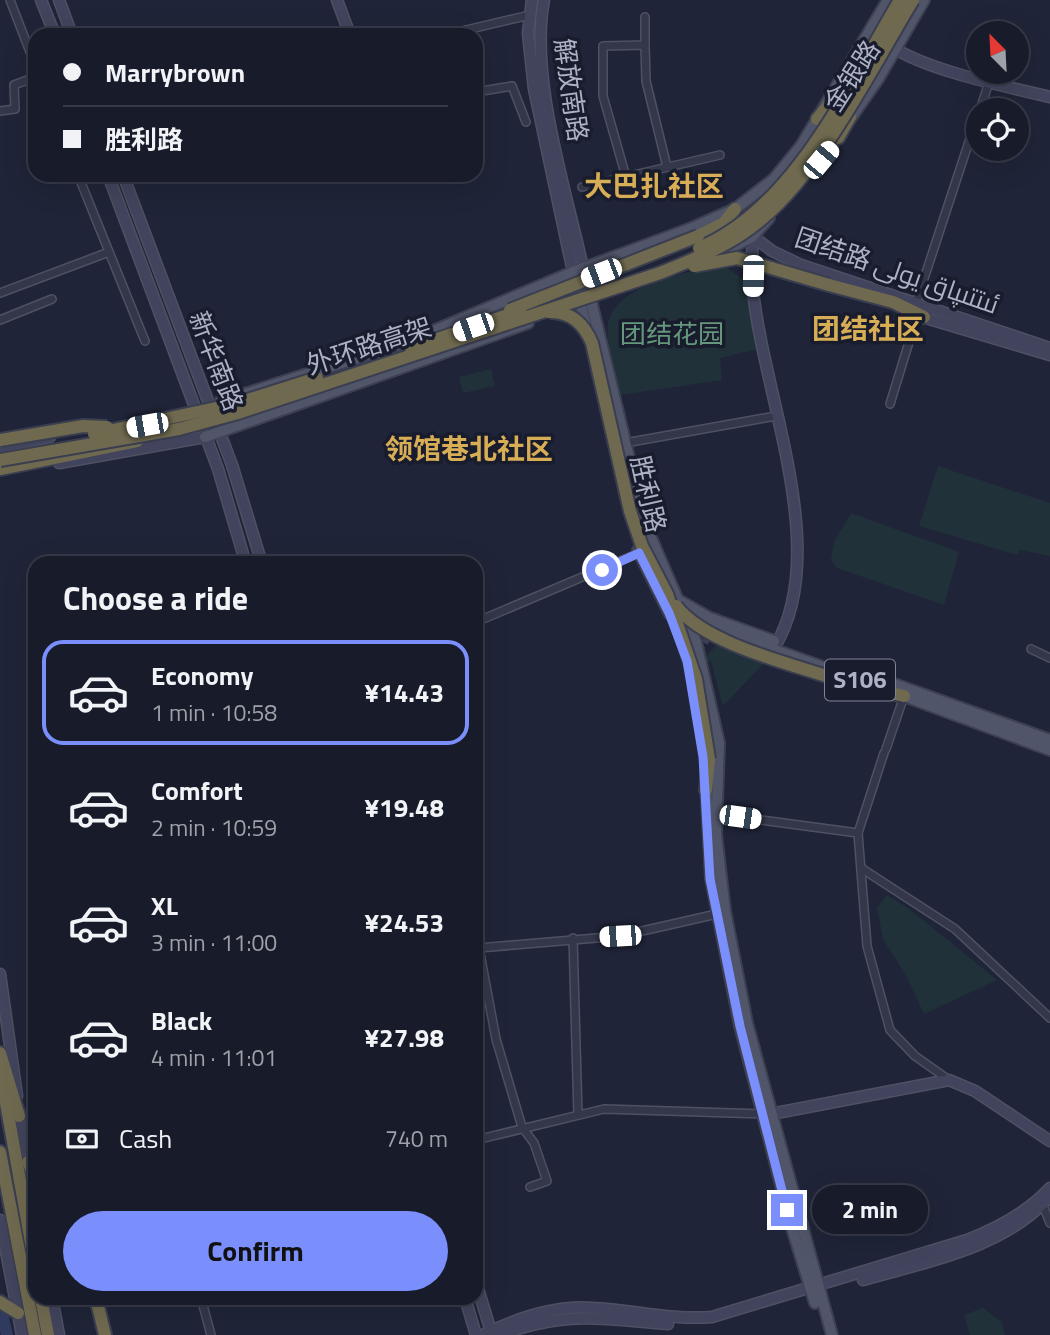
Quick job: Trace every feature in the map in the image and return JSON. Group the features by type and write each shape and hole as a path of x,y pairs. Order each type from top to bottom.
{"highway":[{"path":"817,119 830,104 891,0"},
{"name":"外环路高架","path":"0,449 128,428 235,404 649,268 704,246 758,210 806,157 900,0"},
{"name":"外环路高架","path":"0,460 160,432 238,413 653,275 732,241 765,217 813,162 913,0"},
{"path":"838,138 872,78 923,0"},
{"path":"473,327 552,291 698,236 724,223 735,209"},
{"path":"653,275 737,258 893,302 920,317"},
{"path":"532,316 556,312 568,315 587,331 630,511 642,546 667,594 696,679 709,759 706,790"},
{"path":"0,440 83,426 128,428"},
{"path":"0,471 131,443 160,432"},
{"path":"667,594 684,616 707,631 845,682 904,696"},
{"path":"0,1053 19,1116"},
{"path":"0,1069 28,1226"},
{"path":"0,1152 28,1303"},
{"path":"0,1302 18,1313"},
{"path":"28,1305 34,1335"},
{"path":"42,1305 48,1335"},
{"path":"101,1305 108,1335"}],"main road":[{"name":"金银路","path":"735,209 774,179 801,146 891,0"},
{"name":"金银路","path":"718,254 752,237 838,138 896,50 923,0"},
{"path":"195,409 407,342 578,270 735,209"},
{"path":"205,437 645,277 718,254"},
{"path":"578,270 645,524 688,620 719,743 716,814 720,890 767,1114"},
{"name":"胜利路","path":"586,300 619,468 625,513 639,553 669,613 687,661 696,701 706,790 710,879 717,914 825,1335"},
{"name":"S106","path":"680,601 710,618 776,645 1050,750"},
{"name":"S106","path":"669,613 776,645 1050,740"},
{"name":"胜利路","path":"815,1291 832,1335"}],"street":[{"path":"10,0 28,47"},
{"path":"41,0 52,28"},
{"path":"59,0 69,28"},
{"path":"337,0 347,28"},
{"path":"532,0 528,54 578,270"},
{"name":"解放南路","path":"544,0 540,40 542,80 578,270"},
{"path":"475,28 530,15"},
{"path":"645,18 646,81 667,167"},
{"path":"870,31 896,50 966,74"},
{"path":"626,177 603,96 603,46 646,45"},
{"path":"0,111 15,109 14,85 28,80"},
{"path":"997,84 1050,97"},
{"path":"483,91 512,86 526,122"},
{"path":"916,303 966,151"},
{"path":"582,187 720,155"},
{"path":"81,182 145,341"},
{"name":"新华南路","path":"111,182 205,437 243,556"},
{"name":"新华南路","path":"126,182 220,432 259,556"},
{"name":"团结路 ئىتتىپاق يولى","path":"735,209 752,237 801,265 1050,348"},
{"path":"752,237 753,290 797,529 797,591 776,645"},
{"path":"0,293 109,252"},
{"name":"团结路 ئىتتىپاق يولى","path":"718,254 754,262 920,317 1050,355"},
{"path":"0,320 52,299"},
{"path":"890,404 920,317"},
{"path":"0,449 195,409"},
{"path":"625,443 776,416"},
{"path":"0,471 205,437"},
{"path":"483,619 639,553"},
{"path":"1031,649 1050,658"},
{"path":"904,696 858,833 867,946 890,1030 915,1056 949,1080 975,1091 1050,1141"},
{"path":"716,814 858,833"},
{"path":"861,868 955,929 1049,1014"},
{"path":"483,948 620,936 717,914"},
{"path":"573,939 578,1115"},
{"path":"483,969 496,1039 522,1127 534,1143 547,1181 530,1187"},
{"path":"0,974 28,1167"},
{"path":"483,1138 604,1110 767,1114 949,1080"},
{"path":"815,1291 996,1228 1023,1212 1050,1188"},
{"path":"483,1305 491,1334 559,1309 592,1307 677,1319 712,1317 974,1246 1004,1232 1045,1201 1050,1223"},
{"path":"0,1220 22,1335"},
{"path":"53,1305 59,1335"},
{"path":"203,1305 211,1335"},
{"path":"467,1305 476,1335"}],"green space":[{"name":"团结花园","path":"704,267 726,267 743,279 758,349 720,358 722,380 620,395 608,339 608,324 613,311 622,301 647,286"},
{"path":"491,369 495,386 463,393 459,377"},
{"path":"938,466 1050,503 1050,556 1020,550 1017,555 919,526"},
{"path":"851,513 959,552 944,605 837,568 831,560 834,542"},
{"path":"719,643 764,663 723,706 711,661 706,662 706,656"},
{"path":"887,895 908,908 997,980 924,1014 907,977 883,939 877,908"},
{"path":"983,1308 1002,1322 1005,1335 970,1335 964,1315"}],"waterway":[{"path":"1,1309 7,1335"}],"tunnel":[{"path":"698,651 710,635 717,613"}],"district":[{"name":"大巴扎社区","path":"654,186"},
{"name":"团结社区","path":"868,329"},
{"name":"领馆巷北社区","path":"469,449"}],"route":[{"path":"602,570 639,553 669,613 687,661 696,701 703,757 710,879 740,1026 787,1210"}]}
